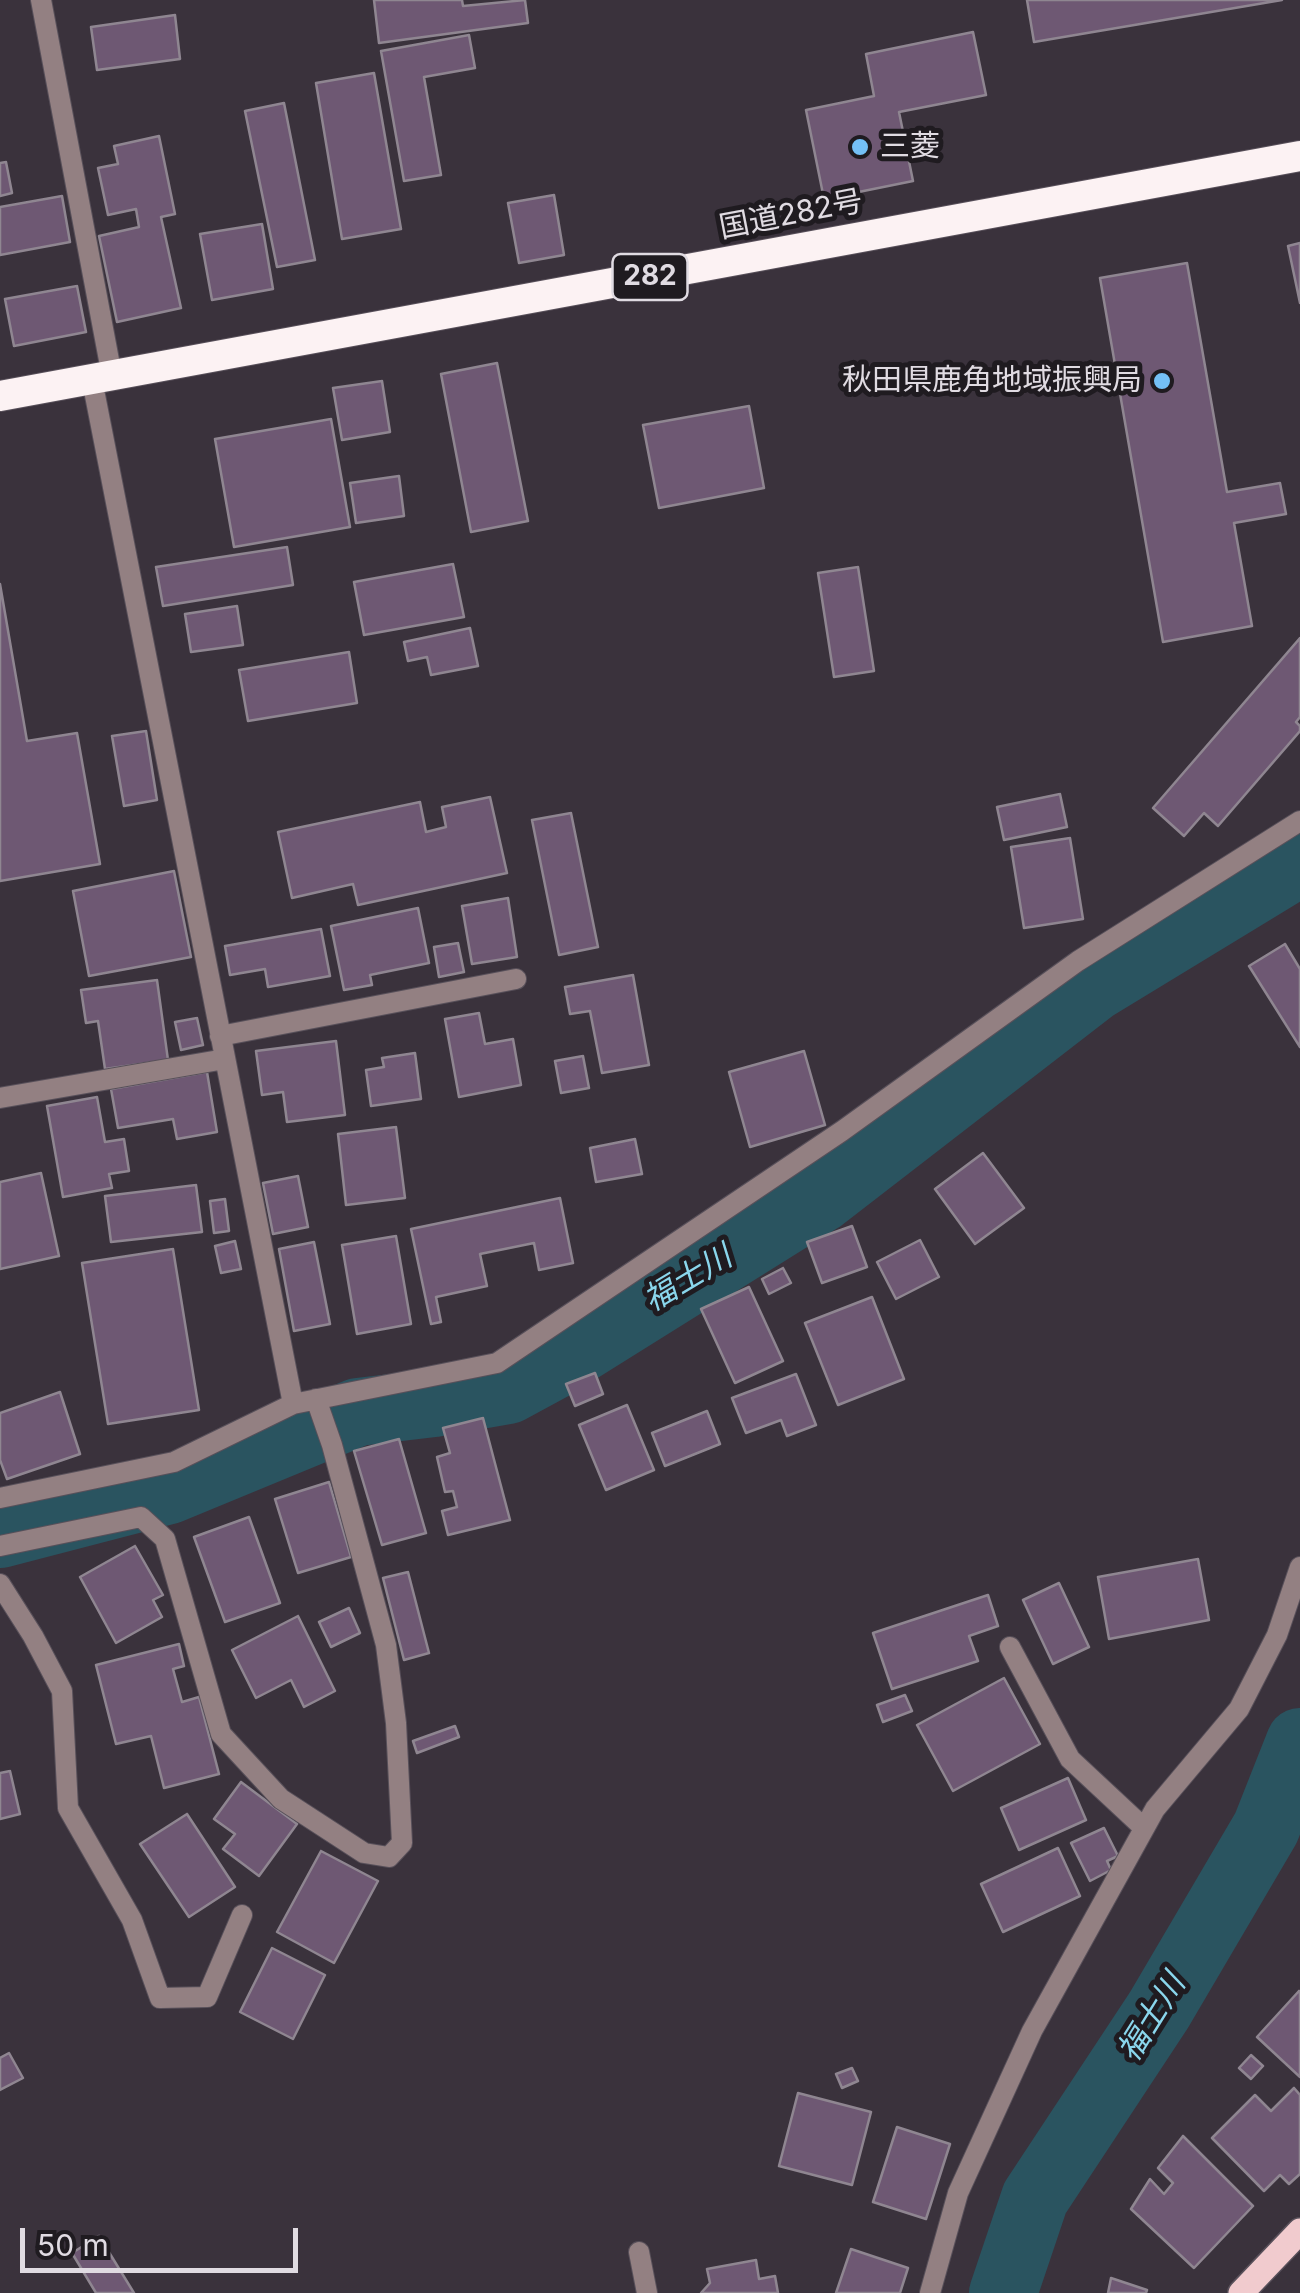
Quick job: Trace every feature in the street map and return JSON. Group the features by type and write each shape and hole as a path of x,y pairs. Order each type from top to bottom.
{"highway":[{"name":"国道282号","path":"0,396 1300,156"}],"main road":[{"path":"1240,2293 1300,2231"}],"street":[{"path":"41,0 102,378 220,1036 293,1404"},
{"path":"0,1498 174,1462 293,1404 497,1362 842,1131 1078,962 1300,822"},
{"path":"220,1036 516,979"},
{"path":"0,1098 225,1059"},
{"path":"0,1546 141,1517 165,1539 221,1734 281,1800 364,1853 389,1857 402,1843 396,1722 386,1645 332,1444 316,1399"},
{"path":"930,2293 958,2193 1032,2031 1155,1810 1238,1709 1277,1635 1300,1567"},
{"path":"0,1584 62,1691 68,1808 132,1920 160,1998 207,1997 242,1916"},
{"path":"1010,1647 1070,1759 1144,1828"},
{"path":"639,2252 647,2293"}],"building":[{"path":"374,0 462,0 463,6 525,0 528,23 379,43"},
{"path":"1027,0 1282,0 1034,42"},
{"path":"175,15 180,59 97,70 91,27"},
{"name":"三菱","path":"973,32 986,95 899,112 913,181 824,199 806,110 874,96 866,54"},
{"path":"469,35 475,68 424,77 441,175 404,181 381,51"},
{"path":"374,73 401,229 342,239 316,83"},
{"path":"284,103 315,260 277,267 245,111"},
{"path":"159,136 175,214 161,217 181,308 117,322 99,236 139,227 136,209 108,215 98,168 118,164 114,146"},
{"path":"6,162 12,193 0,196 0,163"},
{"path":"554,195 564,255 519,263 508,203"},
{"path":"62,196 70,242 0,255 0,207"},
{"path":"262,224 273,289 212,300 200,234"},
{"path":"1300,243 1300,303 1288,246"},
{"name":"秋田県鹿角地域振興局","path":"1187,263 1227,492 1280,483 1286,514 1234,523 1252,626 1163,642 1100,278"},
{"path":"77,286 86,332 14,346 5,299"},
{"path":"497,363 528,521 471,532 441,374"},
{"path":"382,381 390,432 342,440 333,388"},
{"path":"749,406 764,488 659,508 643,425"},
{"path":"331,419 350,527 234,547 215,439"},
{"path":"399,476 404,516 356,523 350,483"},
{"path":"287,547 293,585 163,606 156,567"},
{"path":"453,564 464,617 364,635 354,582"},
{"path":"858,567 874,671 834,677 818,573"},
{"path":"0,584 27,741 77,733 100,864 0,881"},
{"path":"237,606 243,645 191,652 185,614"},
{"path":"470,628 478,666 431,675 427,657 408,661 404,642"},
{"path":"1300,638 1300,717 1296,722 1300,731 1218,826 1204,813 1184,836 1153,808"},
{"path":"349,652 357,703 248,721 239,670"},
{"path":"146,731 157,800 124,806 112,736"},
{"path":"1060,794 1067,827 1004,840 997,807"},
{"path":"490,797 507,873 358,905 353,884 292,898 278,832 420,802 426,832 446,827 442,807"},
{"path":"571,813 598,947 559,955 532,820"},
{"path":"1070,838 1083,919 1024,928 1011,847"},
{"path":"174,871 191,957 89,976 73,891"},
{"path":"508,898 517,957 472,964 462,906"},
{"path":"418,908 429,963 370,975 372,985 344,990 331,926"},
{"path":"321,929 330,976 268,987 265,969 230,975 225,946"},
{"path":"458,943 464,972 439,977 434,947"},
{"path":"1285,944 1300,969 1300,1047 1249,966"},
{"path":"633,975 649,1065 602,1073 590,1011 570,1014 565,987"},
{"path":"157,980 168,1060 105,1069 98,1021 86,1023 81,990"},
{"path":"479,1013 485,1044 513,1039 521,1085 459,1097 445,1019"},
{"path":"197,1018 203,1045 181,1050 175,1022"},
{"path":"336,1041 345,1115 287,1122 283,1092 262,1095 256,1051"},
{"path":"804,1051 825,1125 750,1147 729,1072"},
{"path":"415,1053 421,1099 371,1106 366,1070 384,1067 382,1058"},
{"path":"583,1056 589,1088 561,1093 555,1061"},
{"path":"207,1072 217,1132 177,1139 173,1119 118,1128 111,1089"},
{"path":"97,1097 105,1142 124,1139 129,1171 109,1174 112,1188 63,1197 47,1106"},
{"path":"396,1127 405,1198 346,1205 338,1134"},
{"path":"635,1139 642,1174 596,1182 590,1148"},
{"path":"983,1153 1024,1208 975,1244 935,1189"},
{"path":"41,1173 59,1256 0,1269 0,1182"},
{"path":"298,1176 308,1227 273,1234 263,1183"},
{"path":"196,1185 202,1232 111,1242 105,1196"},
{"path":"560,1198 573,1263 539,1270 534,1243 480,1254 487,1286 436,1297 441,1322 431,1324 411,1229"},
{"path":"225,1199 229,1231 214,1233 210,1201"},
{"path":"852,1226 867,1267 822,1283 807,1242"},
{"path":"396,1236 411,1324 357,1334 342,1245"},
{"path":"920,1240 939,1277 896,1299 877,1262"},
{"path":"235,1241 241,1269 221,1273 215,1246"},
{"path":"314,1242 330,1324 294,1331 279,1249"},
{"path":"173,1249 199,1410 108,1424 82,1263"},
{"path":"783,1268 791,1283 769,1294 762,1279"},
{"path":"749,1287 783,1361 735,1383 701,1309"},
{"path":"872,1297 904,1379 838,1405 805,1323"},
{"path":"595,1373 603,1394 575,1406 566,1384"},
{"path":"796,1374 816,1425 787,1436 781,1420 746,1433 732,1398"},
{"path":"60,1392 80,1454 7,1479 0,1460 0,1413"},
{"path":"627,1405 654,1470 606,1490 579,1425"},
{"path":"707,1411 720,1444 665,1466 652,1433"},
{"path":"483,1418 510,1520 448,1535 442,1511 457,1507 453,1491 445,1492 437,1457 450,1453 443,1428"},
{"path":"399,1439 426,1533 382,1545 354,1451"},
{"path":"329,1482 351,1557 298,1573 275,1499"},
{"path":"249,1517 280,1603 225,1622 194,1537"},
{"path":"135,1546 163,1595 153,1600 162,1617 116,1643 80,1577"},
{"path":"1198,1559 1209,1620 1109,1639 1098,1577"},
{"path":"408,1572 429,1653 404,1660 383,1578"},
{"path":"1059,1583 1089,1647 1053,1664 1023,1600"},
{"path":"988,1595 998,1626 969,1636 978,1661 892,1689 873,1633"},
{"path":"349,1608 360,1633 331,1647 319,1622"},
{"path":"298,1616 335,1691 304,1707 291,1680 256,1698 232,1650"},
{"path":"179,1644 184,1666 173,1669 182,1702 199,1697 219,1774 164,1788 151,1736 116,1744 96,1665"},
{"path":"1004,1678 1040,1744 953,1791 917,1725"},
{"path":"905,1695 912,1711 883,1722 877,1705"},
{"path":"455,1726 459,1737 417,1753 413,1741"},
{"path":"10,1771 20,1814 0,1819 0,1773"},
{"path":"1068,1778 1086,1820 1019,1850 1001,1808"},
{"path":"241,1782 297,1824 259,1876 223,1849 235,1834 214,1819"},
{"path":"187,1814 235,1887 189,1917 140,1844"},
{"path":"1104,1828 1118,1856 1107,1861 1111,1870 1090,1881 1071,1843"},
{"path":"1058,1848 1080,1896 1003,1932 981,1884"},
{"path":"321,1851 378,1881 334,1963 277,1932"},
{"path":"272,1948 325,1975 293,2039 240,2012"},
{"path":"1300,1992 1300,2077 1257,2037"},
{"path":"9,2053 23,2078 0,2090 0,2058"},
{"path":"1251,2055 1263,2066 1251,2079 1239,2068"},
{"path":"852,2068 858,2081 842,2088 836,2074"},
{"path":"1294,2088 1300,2095 1300,2174 1289,2184 1280,2175 1264,2191 1212,2138 1255,2095 1271,2111"},
{"path":"798,2093 871,2112 852,2185 779,2166"},
{"path":"897,2127 950,2144 926,2219 873,2202"},
{"path":"1183,2136 1253,2206 1194,2268 1131,2209 1150,2179 1164,2194 1173,2183 1158,2168"},
{"path":"99,2236 134,2293 96,2293 72,2253"},
{"path":"851,2249 908,2268 900,2293 836,2293"},
{"path":"756,2260 759,2279 775,2276 778,2293 701,2293 710,2283 707,2269"},
{"path":"1111,2278 1147,2290 1146,2293 1108,2293"}],"waterway":[{"name":"福士川","path":"0,1534 169,1490 358,1412 508,1390 820,1199 1093,988 1300,862"},
{"name":"福士川","path":"1003,2293 1035,2198 1159,2010 1266,1828 1300,1742"}],"place":[{"name":"三菱","path":"860,147"},
{"name":"秋田県鹿角地域振興局","path":"1162,381"}]}
